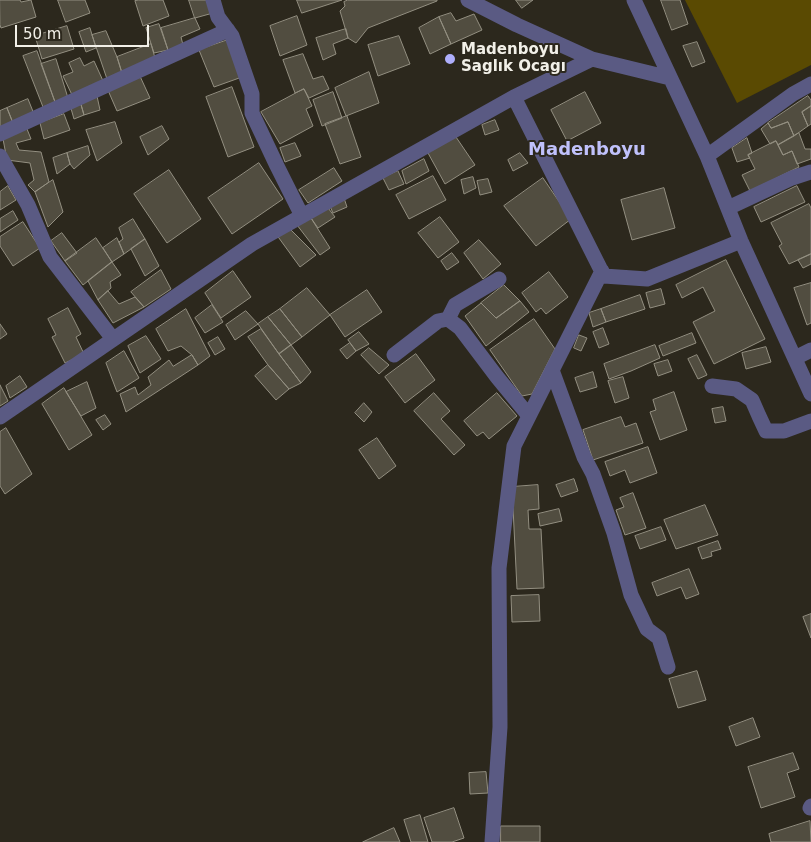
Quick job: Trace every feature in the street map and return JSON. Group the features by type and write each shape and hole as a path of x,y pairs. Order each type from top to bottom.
{"street":[{"path":"213,0 218,17 232,36 252,94 252,113 302,216"},
{"path":"468,0 517,25 592,59 670,78"},
{"path":"634,0 707,156 741,241 811,394"},
{"path":"0,134 228,30"},
{"path":"0,416 252,244 514,97 592,59"},
{"path":"707,156 793,94 811,84"},
{"path":"514,97 604,276 646,279 741,241"},
{"path":"0,156 28,205 50,257 113,339"},
{"path":"728,208 792,178 811,172"},
{"path":"492,842 500,727 499,568 514,446 602,271"},
{"path":"448,319 455,305 499,279"},
{"path":"394,355 438,321 448,319 460,328 529,416"},
{"path":"795,358 811,350"},
{"path":"552,370 614,533 631,595 648,629 659,638 668,667"},
{"path":"712,386 736,389 752,400 766,431 784,431 811,421"}],"shaded area":[{"path":"685,0 811,0 811,65 737,103"}],"building":[{"path":"0,0 20,0 21,2 31,0 36,17 1,28"},
{"path":"58,0 85,0 90,13 66,22"},
{"path":"163,0 169,16 143,26 135,1"},
{"path":"189,0 208,0 213,13 195,18"},
{"path":"297,0 342,0 302,13"},
{"path":"348,0 437,1 368,28 356,43 348,38 340,11 345,6 344,2"},
{"path":"516,0 533,0 522,8"},
{"path":"661,0 680,0 688,24 672,30"},
{"path":"451,13 456,21 474,14 482,30 451,44 439,17"},
{"path":"297,16 307,45 280,56 270,26"},
{"path":"439,17 451,44 430,54 419,28"},
{"path":"195,18 200,29 181,37 183,45 168,50 161,28"},
{"path":"159,24 168,50 154,53 146,28"},
{"path":"67,26 74,49 42,59 35,36"},
{"path":"90,28 96,48 86,52 79,32"},
{"path":"346,29 348,38 333,44 336,54 323,60 316,38"},
{"path":"106,31 122,73 107,79 92,35"},
{"path":"399,36 410,64 378,76 368,45"},
{"path":"228,40 242,77 214,87 199,50"},
{"path":"697,42 705,62 692,67 683,46"},
{"path":"151,44 155,58 122,73 117,57"},
{"path":"37,51 55,102 43,107 23,56"},
{"path":"303,54 313,79 323,76 329,89 309,98 304,89 295,93 283,60"},
{"path":"80,58 84,66 94,61 104,83 73,97 63,76 73,72 69,63"},
{"path":"56,59 68,98 55,102 41,64"},
{"path":"369,72 379,103 346,116 335,88"},
{"path":"139,74 150,98 117,111 107,88"},
{"path":"232,87 254,147 228,157 206,97"},
{"path":"304,89 312,106 306,109 313,126 280,144 261,112"},
{"path":"333,92 342,118 322,126 313,100"},
{"path":"585,92 601,123 567,141 551,110"},
{"path":"97,96 100,110 84,115 80,101"},
{"path":"808,96 811,100 811,106 802,112 808,126 794,136 788,122 771,128 768,123"},
{"path":"28,99 34,114 13,123 7,108"},
{"path":"80,101 84,115 74,119 70,105"},
{"path":"811,106 811,124 808,126 802,112"},
{"path":"7,108 13,123 0,129 0,111"},
{"path":"64,114 70,130 44,139 40,123"},
{"path":"347,116 361,157 340,164 325,124"},
{"path":"495,120 499,130 485,135 482,125"},
{"path":"115,122 122,143 97,161 86,130"},
{"path":"788,122 794,136 778,145 776,141 770,144 761,129 768,123 771,128"},
{"path":"162,126 169,139 148,155 140,137"},
{"path":"27,129 31,139 16,143 19,150 41,152 49,182 35,192 28,185 34,180 30,163 7,160 3,139"},
{"path":"799,133 805,149 811,149 811,159 797,164 792,151 783,155 778,145"},
{"path":"456,137 475,165 445,184 428,153"},
{"path":"747,138 752,153 748,155 750,158 737,162 732,148"},
{"path":"776,141 783,155 792,151 799,167 750,191 742,175 755,169 748,155"},
{"path":"295,143 301,156 285,162 280,148"},
{"path":"88,146 90,155 74,169 70,164 67,153"},
{"path":"67,153 70,164 57,174 53,158"},
{"path":"520,153 528,163 513,171 508,160"},
{"path":"424,159 429,171 406,184 402,171"},
{"path":"259,163 283,199 232,234 208,198"},
{"path":"334,168 342,181 308,203 299,190"},
{"path":"169,170 201,219 167,243 134,194"},
{"path":"398,171 404,184 389,190 383,178"},
{"path":"433,176 446,200 409,219 396,195"},
{"path":"473,177 476,188 464,194 461,180"},
{"path":"543,178 571,219 536,246 504,206"},
{"path":"488,179 492,192 480,195 477,181"},
{"path":"53,180 63,212 48,227 35,192"},
{"path":"8,186 16,200 0,210 0,192"},
{"path":"797,186 805,202 761,222 754,207"},
{"path":"664,188 675,228 632,240 621,200"},
{"path":"344,198 347,207 333,213 329,204"},
{"path":"325,204 335,217 318,228 309,215"},
{"path":"809,204 811,208 811,254 789,264 779,246 782,244 771,223"},
{"path":"13,211 18,220 0,232 0,219"},
{"path":"309,215 330,248 320,255 297,225"},
{"path":"440,217 459,242 438,258 418,233"},
{"path":"133,219 145,239 124,254 119,242 123,239 119,228"},
{"path":"23,222 40,248 13,266 0,246 0,237"},
{"path":"288,227 316,255 300,267 276,234"},
{"path":"62,233 77,253 65,261 51,241"},
{"path":"96,238 112,262 83,285 65,261"},
{"path":"117,238 124,254 112,262 103,248"},
{"path":"145,239 159,266 145,276 131,249"},
{"path":"479,240 501,264 483,279 464,253"},
{"path":"452,253 459,262 447,270 441,261"},
{"path":"811,254 811,264 803,268 798,260"},
{"path":"726,260 765,339 714,364 693,322 715,311 703,287 682,298 676,285"},
{"path":"112,262 121,275 110,282 111,288 98,300 88,281"},
{"path":"161,270 171,289 144,307 131,292"},
{"path":"233,271 251,297 221,318 205,293"},
{"path":"549,272 568,297 546,314 541,308 536,312 522,293"},
{"path":"811,283 811,323 807,325 794,288"},
{"path":"504,285 520,301 496,318 481,303"},
{"path":"307,288 330,315 302,337 280,309"},
{"path":"661,289 665,304 650,308 646,293"},
{"path":"367,290 382,312 345,337 330,315"},
{"path":"108,291 119,304 135,297 144,307 113,323 98,300"},
{"path":"640,295 645,309 606,322 601,309"},
{"path":"520,301 529,312 486,346 465,316 481,303 496,318"},
{"path":"212,305 223,322 205,333 195,318"},
{"path":"68,308 81,334 76,337 84,354 65,363 52,337 56,335 48,319"},
{"path":"186,309 210,356 198,365 192,355 181,346 168,351 156,329"},
{"path":"280,309 302,337 291,345 268,317"},
{"path":"601,309 606,322 593,327 589,313"},
{"path":"246,311 258,324 235,340 226,325"},
{"path":"268,317 291,345 279,354 258,324"},
{"path":"534,319 555,349 532,394 522,396 490,350"},
{"path":"0,324 7,334 0,339"},
{"path":"603,328 609,344 599,348 593,332"},
{"path":"261,329 301,383 289,389 268,365 248,337"},
{"path":"359,332 369,344 356,351 348,340"},
{"path":"692,333 696,343 663,356 659,346"},
{"path":"579,335 587,338 581,351 574,348"},
{"path":"146,336 161,359 140,373 128,346"},
{"path":"218,337 225,349 215,355 208,343"},
{"path":"350,343 356,351 347,359 340,350"},
{"path":"291,345 311,372 301,383 279,354"},
{"path":"655,345 660,358 609,379 604,364"},
{"path":"766,347 771,362 746,369 742,353"},
{"path":"369,348 389,365 379,374 361,355"},
{"path":"124,351 139,378 117,392 106,363"},
{"path":"416,354 435,380 405,403 385,377"},
{"path":"192,355 198,365 126,412 120,394 135,387 138,395 151,385 148,377 169,360 173,366"},
{"path":"697,355 707,375 698,379 688,359"},
{"path":"668,360 672,371 658,376 654,364"},
{"path":"268,365 289,389 276,400 255,376"},
{"path":"593,372 597,387 580,392 575,378"},
{"path":"20,376 27,387 10,398 6,386"},
{"path":"623,377 629,398 615,403 608,381"},
{"path":"87,382 96,408 81,416 66,392"},
{"path":"0,385 8,401 0,406"},
{"path":"64,388 92,435 69,450 42,404"},
{"path":"674,392 687,430 660,440 650,412 656,410 653,400"},
{"path":"434,393 450,411 441,419 465,445 454,455 414,411"},
{"path":"497,393 517,416 489,439 483,432 477,436 464,421"},
{"path":"364,403 372,412 364,422 355,413"},
{"path":"723,407 726,421 715,423 712,409"},
{"path":"105,415 111,424 103,430 96,420"},
{"path":"621,417 625,427 636,423 643,443 593,460 583,430"},
{"path":"6,428 32,474 5,494 0,486 0,432"},
{"path":"377,438 396,466 379,479 359,450"},
{"path":"648,447 657,473 630,483 625,470 610,476 605,462"},
{"path":"574,479 578,491 561,497 556,485"},
{"path":"538,485 539,509 528,510 529,529 541,529 544,588 517,589 512,487"},
{"path":"633,493 646,528 625,535 616,510 624,507 620,498"},
{"path":"705,505 718,535 676,549 664,520"},
{"path":"559,509 562,521 540,526 538,514"},
{"path":"661,527 666,540 640,549 635,536"},
{"path":"718,541 721,549 711,552 712,556 702,559 698,548"},
{"path":"689,569 699,594 686,599 681,587 657,596 652,583"},
{"path":"539,595 540,621 512,622 511,596"},
{"path":"811,614 811,638 803,617"},
{"path":"697,671 706,700 678,708 669,679"},
{"path":"753,718 760,737 736,746 729,727"},
{"path":"793,753 799,769 787,773 795,797 761,808 748,767"},
{"path":"486,772 488,793 470,794 469,773"},
{"path":"454,808 464,838 452,842 432,842 424,818"},
{"path":"420,815 428,842 411,842 404,820"},
{"path":"810,821 811,842 771,842 769,834"},
{"path":"501,826 540,826 540,842 501,842"},
{"path":"394,828 400,842 363,842"}],"place":[{"name":"Madenboyu Saglık Ocagı","path":"450,59"}],"district":[{"name":"Madenboyu","path":"587,150"}]}
